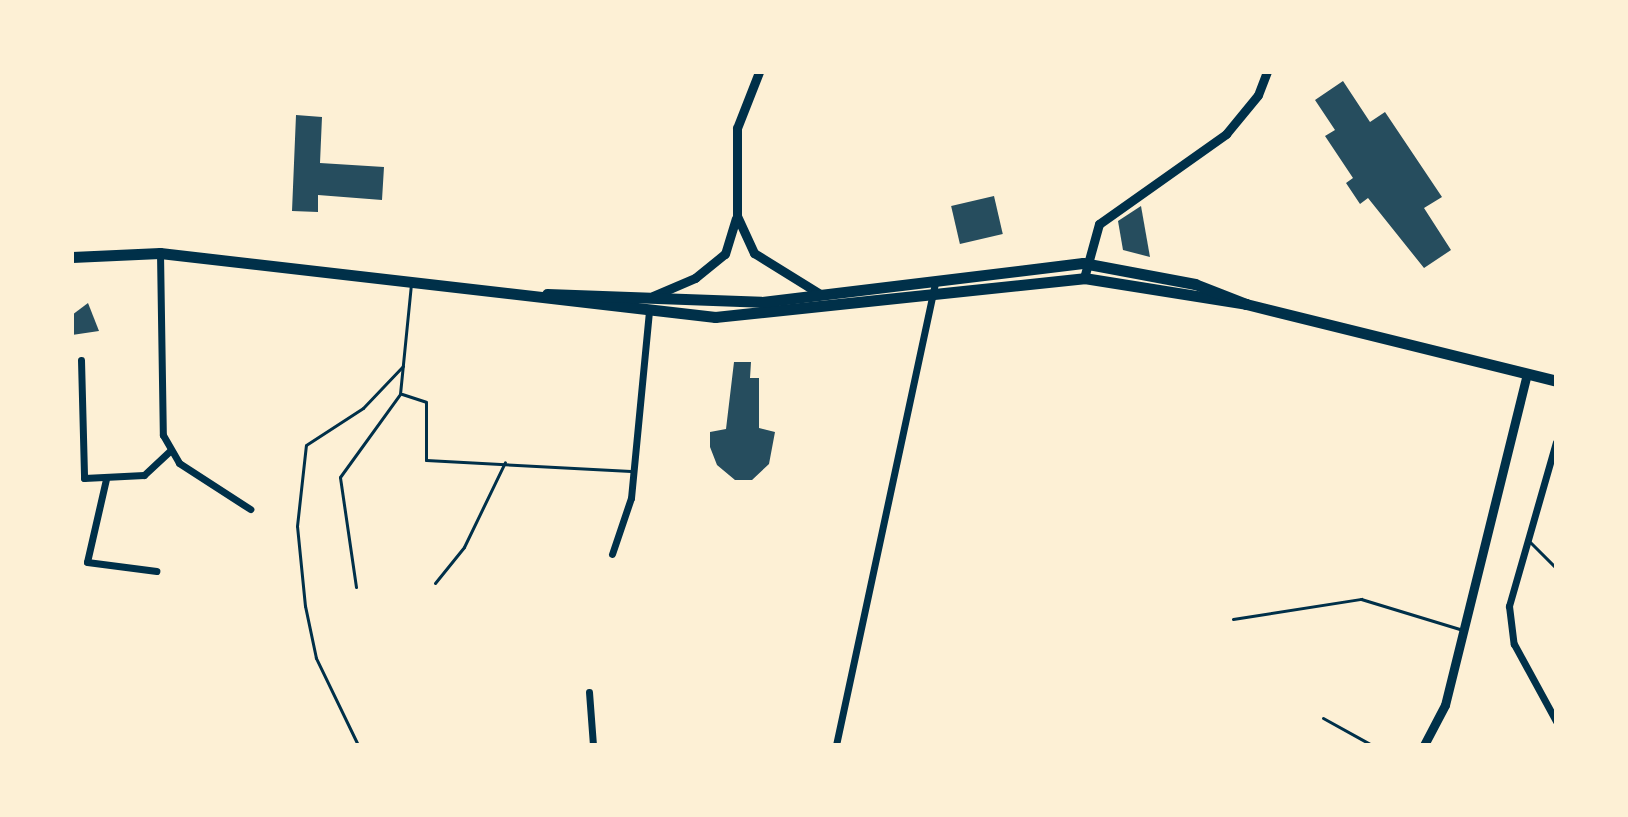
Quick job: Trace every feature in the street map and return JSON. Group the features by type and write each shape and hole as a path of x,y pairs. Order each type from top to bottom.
{"main road":[{"path":"72,257 160,253 533,294 649,312 827,310 1084,278 1246,304 1556,381"},
{"path":"533,294 826,297 1083,263 1195,284 1246,304"}],"street":[{"path":"612,554 631,498 631,471 649,297 695,278 725,254 737,216 737,128 759,72"},
{"path":"1084,278 1083,263 1099,224 1226,134 1258,95 1267,72"},
{"path":"737,216 754,253 826,297 827,310"},
{"path":"160,253 157,378 170,451 250,509"},
{"path":"836,745 935,283"},
{"path":"81,360 79,472 106,479 144,475 170,451"},
{"path":"1424,745 1445,705 1527,373"},
{"path":"1556,442 1527,540 1510,627 1556,721"},
{"path":"106,479 87,562 156,571"},
{"path":"589,692 593,745"}],"lane":[{"path":"356,587 340,477 400,394 412,281"},
{"path":"358,745 316,658 305,606 297,526 306,445 363,408 403,366"},
{"path":"400,394 426,402 426,460 631,471"},
{"path":"435,583 464,547 505,462"},
{"path":"1527,540 1556,568"},
{"path":"1233,619 1361,599 1464,630"},
{"path":"1323,718 1372,745"}],"building":[{"path":"1343,81 1370,122 1385,112 1442,197 1424,208 1451,250 1424,268 1368,198 1360,204 1346,183 1353,178 1325,136 1335,130 1315,100"},
{"path":"296,115 322,117 320,163 384,167 382,200 318,195 318,212 292,211"},
{"path":"994,196 1003,234 960,244 951,206"},
{"path":"1141,206 1150,257 1123,250 1118,221"},
{"path":"88,303 99,331 72,335 72,315"},
{"path":"734,362 751,362 750,378 759,378 759,428 775,432 769,464 752,480 735,480 717,465 710,447 710,432 726,429"}]}
